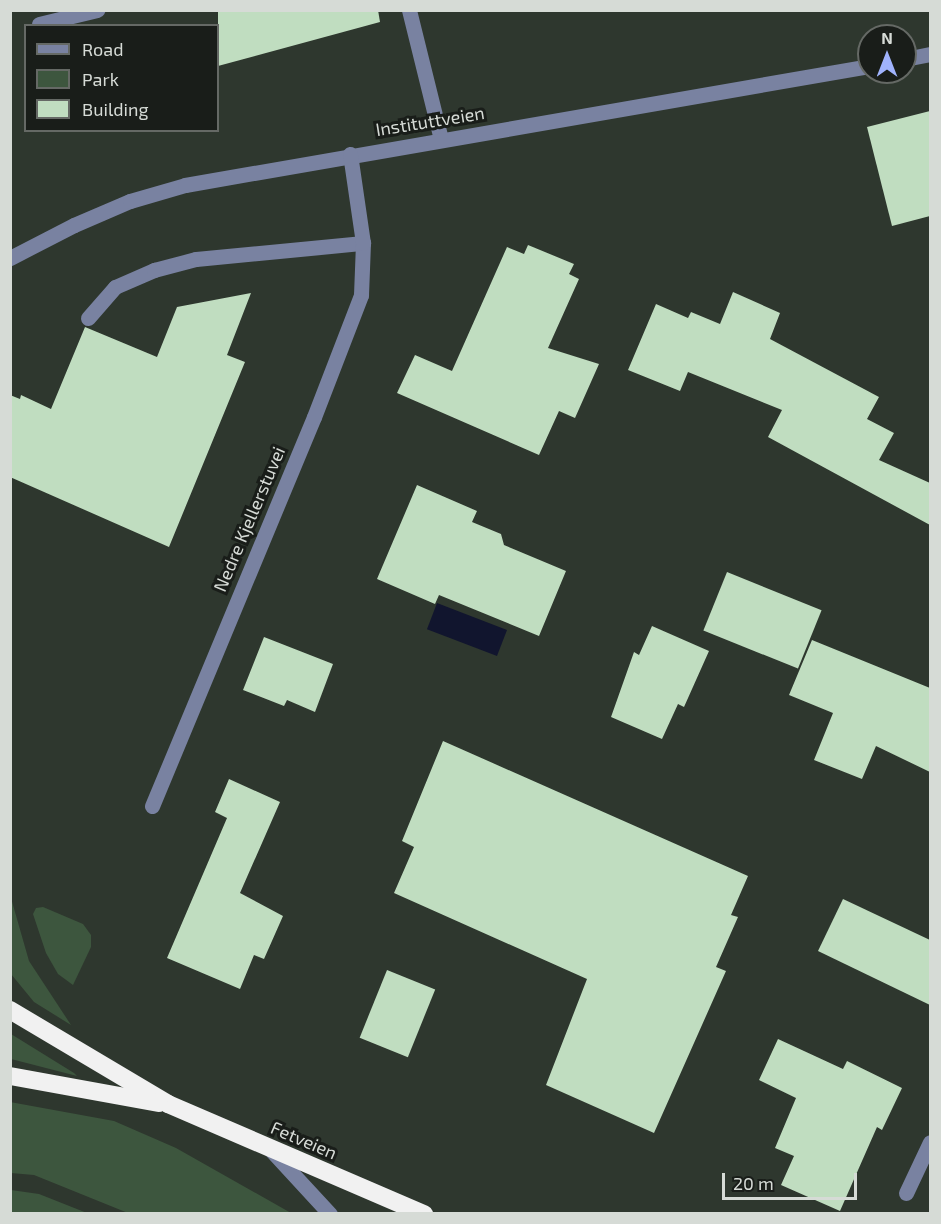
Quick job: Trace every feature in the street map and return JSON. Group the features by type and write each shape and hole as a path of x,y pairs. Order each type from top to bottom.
{"highway":[{"name":"Fetveien","path":"10,1010 168,1104 424,1214"},
{"name":"Fetveien","path":"10,1076 168,1104"}],"street":[{"path":"39,24 97,10"},
{"path":"410,10 441,139"},
{"name":"Instituttveien","path":"10,258 130,201 219,178 857,68"},
{"name":"Nedre Kjellerstuvei","path":"152,806 314,417 361,294 363,243 350,154"},
{"path":"88,318 115,287 154,270 196,259 363,243"},
{"path":"906,1193 930,1142"},
{"path":"269,1148 330,1214"}],"green space":[{"path":"11,898 29,961 71,1025 34,1002 11,974"},
{"path":"43,907 83,924 91,935 91,947 73,985 58,974 46,953 33,914 36,908"},
{"path":"11,1034 74,1073 77,1076 11,1059"},
{"path":"10,1102 114,1121 176,1148 291,1213 128,1213 34,1175 11,1173"},
{"path":"11,1190 39,1194 87,1213 11,1213"}],"water":[{"path":"437,603 507,630 497,656 427,629"}],"building":[{"path":"218,10 378,10 380,22 219,66"},
{"path":"930,111 930,216 892,226 867,127"},
{"path":"528,245 574,264 569,274 579,279 548,348 599,364 575,418 559,411 539,455 397,393 415,355 452,371 507,247 524,254"},
{"path":"733,292 780,313 770,339 879,397 867,419 894,433 879,460 930,483 930,525 768,437 782,410 688,372 680,391 628,370 656,304 688,318 691,312 720,324"},
{"path":"251,293 227,355 245,362 169,547 10,477 10,395 20,399 21,395 51,409 85,327 157,357 177,307"},
{"path":"417,485 477,511 472,522 501,534 504,545 566,571 539,636 439,595 435,604 377,579"},
{"path":"727,572 822,610 798,669 703,630"},
{"path":"652,626 709,651 684,707 678,704 662,739 611,717 634,652 639,655"},
{"path":"264,637 333,664 315,712 287,700 284,706 243,690"},
{"path":"812,640 930,688 930,772 876,746 862,779 814,760 833,713 789,695"},
{"path":"443,741 748,876 731,915 738,917 716,967 726,971 654,1133 546,1085 587,979 394,893 414,847 402,841"},
{"path":"229,779 280,802 240,893 283,916 264,959 254,955 240,989 167,958 227,818 215,812"},
{"path":"843,899 930,940 930,1005 818,951"},
{"path":"387,970 435,989 408,1057 360,1038"},
{"path":"778,1039 843,1069 847,1061 902,1088 882,1130 877,1127 840,1211 781,1185 794,1156 775,1148 796,1098 759,1080"}]}
